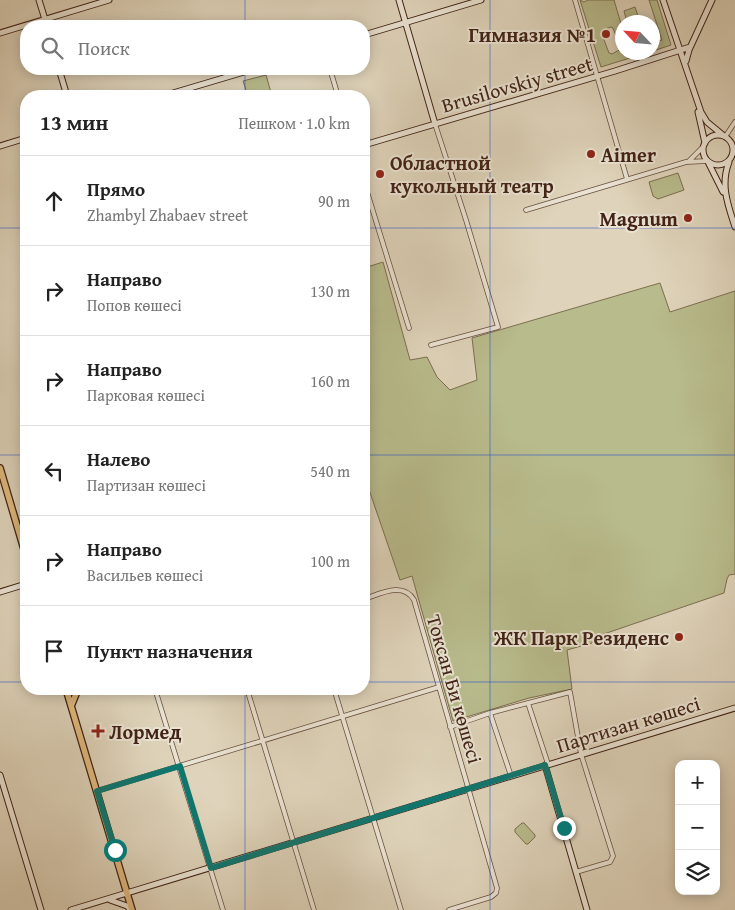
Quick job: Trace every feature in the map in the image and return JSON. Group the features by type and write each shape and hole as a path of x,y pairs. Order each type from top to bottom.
{"main road":[{"path":"39,0 45,20 109,0"},
{"path":"398,0 435,124"},
{"path":"370,33 481,0"},
{"path":"663,0 700,119 704,155 726,197 735,227"},
{"path":"688,74 686,61 689,47 712,0"},
{"path":"0,33 20,27"},
{"path":"676,41 681,46 689,47"},
{"name":"Brusilovskiy street","path":"370,143 689,47"},
{"path":"679,51 682,53 702,116 710,125 725,136 733,146 732,157 725,178 726,197"},
{"path":"62,75 65,90"},
{"path":"183,90 234,75"},
{"path":"704,145 714,135 735,137"},
{"path":"0,146 20,140"},
{"path":"708,161 721,165 732,157"},
{"path":"0,468 2,481 20,537"},
{"path":"0,592 20,586"},
{"path":"68,695 132,910"},
{"path":"73,712 73,701 76,695"},
{"name":"Партизан көшесі","path":"71,910 735,708"},
{"path":"546,764 587,910"},
{"path":"0,775 41,910"},
{"path":"104,900 127,906 132,910"}],"street":[{"path":"575,0 627,179"},
{"path":"332,75 336,90"},
{"path":"725,136 735,122"},
{"path":"431,345 498,327 435,124"},
{"path":"690,161 704,145"},
{"path":"526,210 690,161 708,161"},
{"path":"370,202 408,328"},
{"name":"Токсан Би көшесі","path":"370,597 396,590 406,591 414,600 497,888 496,894 492,897 449,910"},
{"path":"97,791 439,687"},
{"path":"450,727 490,713 570,692 581,754 613,858 608,862 576,872"},
{"path":"158,695 223,910"},
{"path":"249,695 314,910"},
{"path":"336,695 401,910"},
{"path":"528,703 546,764"},
{"path":"490,713 511,776"}],"green space":[{"path":"580,0 584,2 588,0 614,0 618,15 615,15 615,33 611,27 601,32 609,53 615,52 615,60 624,60 601,67"},
{"path":"649,0 657,0 671,45 660,49 660,41 662,40 660,34 660,15 654,15"},
{"path":"635,7 638,15 625,15 624,11"},
{"path":"266,75 270,90 246,90 243,81"},
{"path":"678,173 684,190 658,199 653,196 649,182"},
{"path":"383,262 410,360 427,357 437,377 450,390 477,380 472,338 660,283 670,312 735,291 735,574 729,575 724,593 595,637 592,643 567,650 572,689 529,698 453,721 412,576 400,580 370,492 370,266"},
{"path":"522,823 535,835 528,844 515,832 515,829"}],"place":[{"name":"Гимназия №1","path":"606,34"},
{"name":"Aimer","path":"591,154"},
{"name":"Областной кукольный театр","path":"380,174"},
{"name":"Magnum","path":"688,218"},
{"name":"ЖК Парк Резиденс","path":"679,637"},
{"name":"Лормед","path":"98,731"}],"route":[{"path":"115,850 97,791 180,766 211,868 545,765 564,828"}]}
